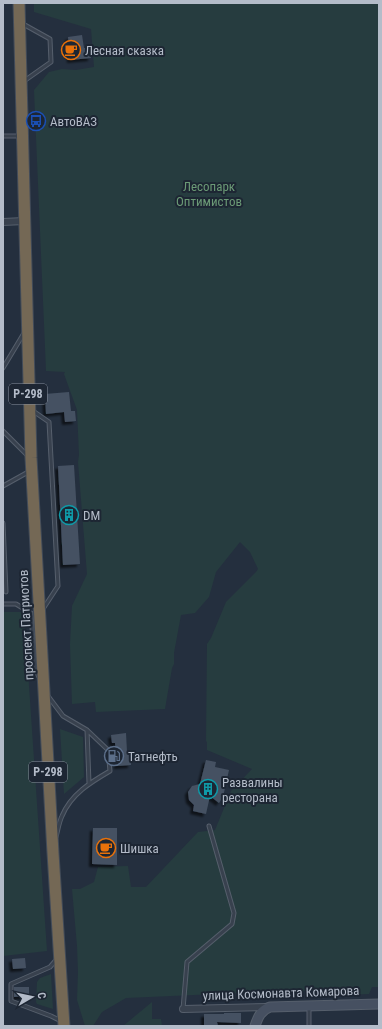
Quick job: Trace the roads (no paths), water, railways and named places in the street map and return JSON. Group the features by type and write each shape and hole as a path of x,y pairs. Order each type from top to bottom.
{"highway":[{"name":"проспект Патриотов","path":"18,3 31,464 64,1024"}],"street":[{"path":"3,222 24,221"},
{"name":"улица Космонавта Комарова","path":"183,1009 379,1004"},
{"path":"257,1022 261,1012 270,1007"}],"lane":[{"path":"19,22 50,39 51,62 21,83"},
{"path":"3,136 22,136"},
{"path":"3,368 26,328"},
{"path":"29,408 49,422 58,586 39,614"},
{"path":"3,431 31,464 3,486"},
{"path":"3,523 6,592"},
{"path":"3,604 16,604 31,613 35,670 44,688 63,716 87,730 108,750 110,771 89,783 71,799 62,816 53,853"},
{"path":"87,730 89,783"},
{"path":"183,1009 187,962 232,924 234,913 209,826"},
{"path":"59,958 50,967 11,984 12,1001 51,1016 64,1024"},
{"path":"309,1006 309,1026"},
{"path":"254,1007 257,1011 257,1022"}],"place":[{"name":"Лесная сказка","path":"71,50"},
{"name":"АвтоВАЗ","path":"36,121"},
{"name":"DM","path":"69,515"},
{"name":"Татнефть","path":"114,756"},
{"name":"Развалины ресторана","path":"208,789"},
{"name":"Шишка","path":"106,848"}],"park label":[{"name":"Лесопарк Оптимистов","path":"209,194"}]}
